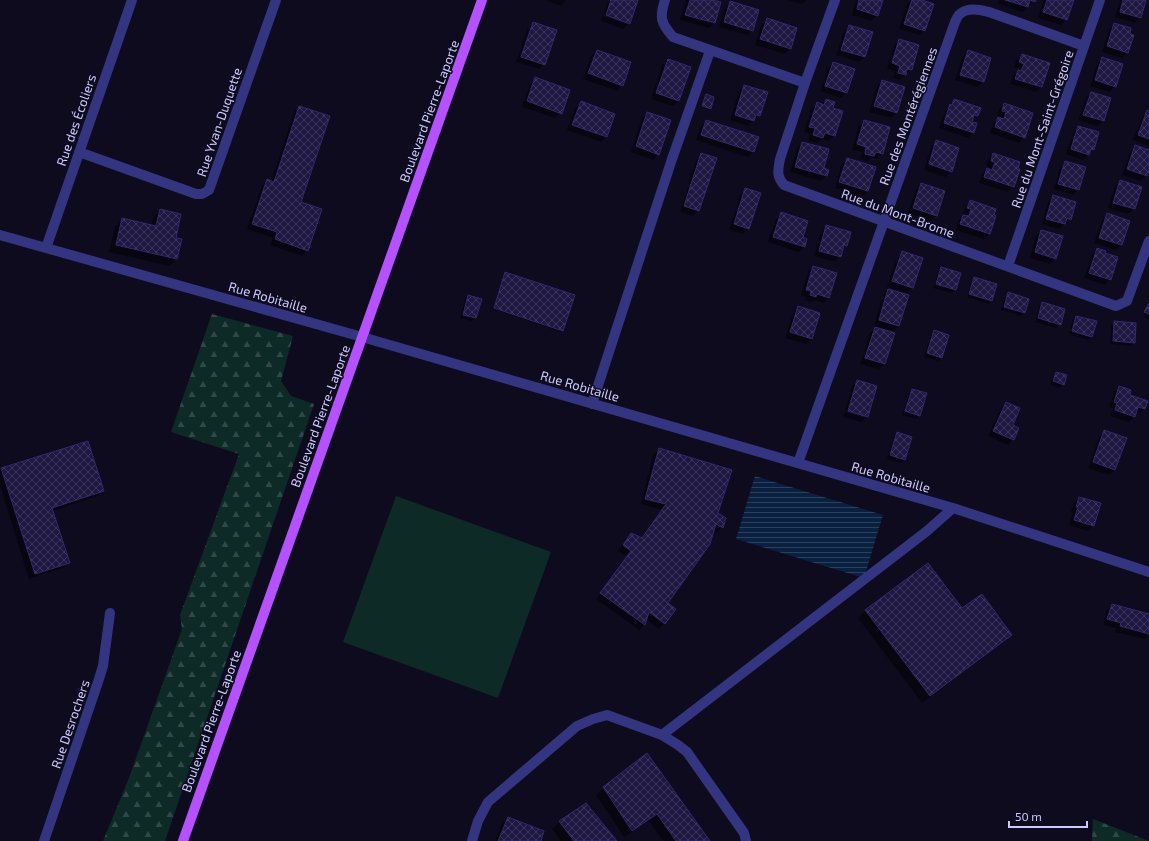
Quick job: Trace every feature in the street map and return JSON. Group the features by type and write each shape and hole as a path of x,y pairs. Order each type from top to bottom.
{"main road":[{"name":"Boulevard Pierre-Laporte","path":"182,841 482,0"}],"street":[{"name":"Rue des Écoliers","path":"46,248 132,0"},
{"name":"Rue Yvan-Duquette","path":"79,152 196,194 202,194 209,190 276,0"},
{"path":"665,0 661,12 663,26 673,37 805,83"},
{"name":"Rue du Mont-Brome","path":"835,0 805,83 780,159 778,171 779,180 784,185 1116,306 1127,301 1149,241"},
{"name":"Rue du Mont-Saint-Grégoire","path":"1008,266 1100,0"},
{"name":"Rue des Montérégiennes","path":"798,463 955,22 960,14 977,10 989,12 1084,46"},
{"path":"592,404 672,159 710,51"},
{"name":"Rue Robitaille","path":"0,235 362,337 953,508 1149,572"},
{"path":"662,735 927,531 953,508"},
{"name":"Rue Desrochers","path":"44,841 103,666 110,613"},
{"path":"472,841 478,821 488,802 577,726 607,715 662,735 687,752 744,833 746,841"}],"green space":[{"path":"212,314 293,336 281,381 291,396 314,404 165,841 103,841 129,778 182,629 180,615 239,454 171,432"},
{"path":"396,496 551,552 498,698 343,642"},
{"path":"1093,819 1149,841 1092,841"}],"water":[{"path":"755,476 883,515 864,578 736,539"}],"building":[{"path":"611,0 638,0 630,24 606,15"},
{"path":"690,0 713,0 721,2 715,23 685,15"},
{"path":"859,0 883,0 878,16 857,9"},
{"path":"912,0 922,0 934,4 925,31 904,24"},
{"path":"1005,0 1030,0 1028,7"},
{"path":"1047,0 1074,0 1067,20 1043,12"},
{"path":"1123,0 1146,0 1141,18 1120,12"},
{"path":"730,1 759,10 753,31 724,22"},
{"path":"767,18 797,28 791,49 760,39"},
{"path":"533,22 557,30 545,65 521,57"},
{"path":"1114,23 1131,28 1130,34 1134,35 1128,53 1107,46"},
{"path":"849,25 873,32 865,57 841,50"},
{"path":"899,39 919,45 912,70 907,69 906,75 898,73 900,66 892,63"},
{"path":"597,50 631,62 623,86 588,73"},
{"path":"968,50 991,58 984,82 960,75"},
{"path":"1022,54 1050,63 1042,87 1015,79 1018,70 1021,71 1024,64 1019,62"},
{"path":"1102,57 1123,64 1116,87 1095,80"},
{"path":"668,59 691,67 679,101 656,93"},
{"path":"833,62 855,69 847,93 825,86"},
{"path":"535,77 570,90 562,114 527,101"},
{"path":"882,80 905,87 897,113 874,106"},
{"path":"744,85 768,92 760,116 756,115 754,121 735,115"},
{"path":"1091,92 1111,98 1104,121 1083,115"},
{"path":"706,94 714,97 711,109 702,106"},
{"path":"826,99 835,102 833,108 843,111 835,136 825,133 823,138 813,135 815,128 809,127 817,102 824,105"},
{"path":"954,99 981,108 978,116 974,115 972,122 977,123 974,133 944,123 950,104 952,105"},
{"path":"581,101 615,114 607,137 572,125"},
{"path":"1004,103 1033,113 1025,138 995,127 998,117 1004,119 1006,112 1002,111"},
{"path":"299,106 330,116 301,202 322,209 308,251 275,239 277,232 252,224 267,179 274,182"},
{"path":"1147,110 1149,111 1149,139 1138,135"},
{"path":"647,112 671,120 659,155 636,146"},
{"path":"706,120 759,137 754,152 701,135"},
{"path":"864,120 890,127 883,154 876,152 874,156 865,154 866,147 857,144"},
{"path":"1078,126 1099,132 1094,150 1091,149 1089,155 1071,149"},
{"path":"936,140 959,148 952,172 929,164"},
{"path":"802,142 829,149 824,168 829,170 827,176 795,167"},
{"path":"1135,145 1149,150 1149,171 1147,176 1127,169"},
{"path":"701,153 717,158 699,211 684,206"},
{"path":"993,153 1020,162 1018,168 1020,169 1014,187 984,177 987,168 992,170 995,162 991,161"},
{"path":"847,158 876,167 868,191 839,182"},
{"path":"1065,161 1086,167 1079,190 1058,184"},
{"path":"1120,180 1142,187 1135,209 1113,203"},
{"path":"921,183 945,191 937,216 913,208"},
{"path":"745,188 761,193 749,229 734,224"},
{"path":"1053,195 1076,202 1071,220 1067,218 1065,224 1046,219"},
{"path":"970,200 996,209 994,215 996,216 990,234 960,224 963,215 969,216 971,209 967,208"},
{"path":"160,209 181,214 176,238 182,239 177,259 116,245 122,218 156,226"},
{"path":"781,212 808,221 803,237 807,239 805,247 773,237"},
{"path":"1107,213 1130,221 1122,245 1099,238"},
{"path":"826,225 851,232 847,246 844,245 841,257 819,251"},
{"path":"1041,230 1063,236 1056,259 1035,252"},
{"path":"1097,248 1106,251 1105,253 1118,257 1111,280 1089,273"},
{"path":"902,251 923,258 913,288 892,281"},
{"path":"813,266 837,273 829,298 817,294 816,297 810,295 811,291 806,290"},
{"path":"941,267 961,273 956,290 936,284"},
{"path":"505,272 575,295 563,331 494,308"},
{"path":"974,277 997,284 992,301 969,294"},
{"path":"888,289 909,295 899,326 879,320"},
{"path":"1008,292 1029,299 1025,313 1004,307"},
{"path":"468,295 482,299 476,318 463,315"},
{"path":"1042,302 1065,309 1061,325 1038,318"},
{"path":"1149,303 1149,314 1144,312"},
{"path":"798,306 820,313 812,339 790,332"},
{"path":"1076,316 1097,321 1092,337 1072,331"},
{"path":"1114,321 1136,323 1135,343 1113,341"},
{"path":"875,327 895,333 885,364 865,358"},
{"path":"934,330 949,335 942,358 927,353"},
{"path":"1056,372 1067,375 1064,385 1053,381"},
{"path":"857,380 877,386 868,417 848,411"},
{"path":"1119,386 1131,390 1130,395 1148,401 1145,409 1138,407 1135,417 1115,410 1117,403 1114,402"},
{"path":"912,389 927,393 920,416 905,411"},
{"path":"1006,402 1020,408 1013,425 1019,428 1014,440 993,431"},
{"path":"1104,430 1127,438 1115,470 1093,462"},
{"path":"897,432 912,437 905,460 890,455"},
{"path":"88,441 104,491 52,508 70,563 35,574 1,468"},
{"path":"659,448 732,470 718,513 726,518 723,528 716,524 710,544 668,603 676,609 665,624 649,612 645,625 600,593 631,551 623,545 631,533 642,538 666,504 645,499"},
{"path":"1079,497 1101,503 1094,526 1074,520"},
{"path":"928,563 962,608 982,594 1012,635 930,696 865,610"},
{"path":"1112,604 1149,614 1149,634 1120,626 1121,623 1107,619"},
{"path":"647,753 710,841 676,841 657,814 632,831 603,787"},
{"path":"586,803 617,841 574,841 559,821"},
{"path":"508,817 544,831 541,841 498,841"}]}
